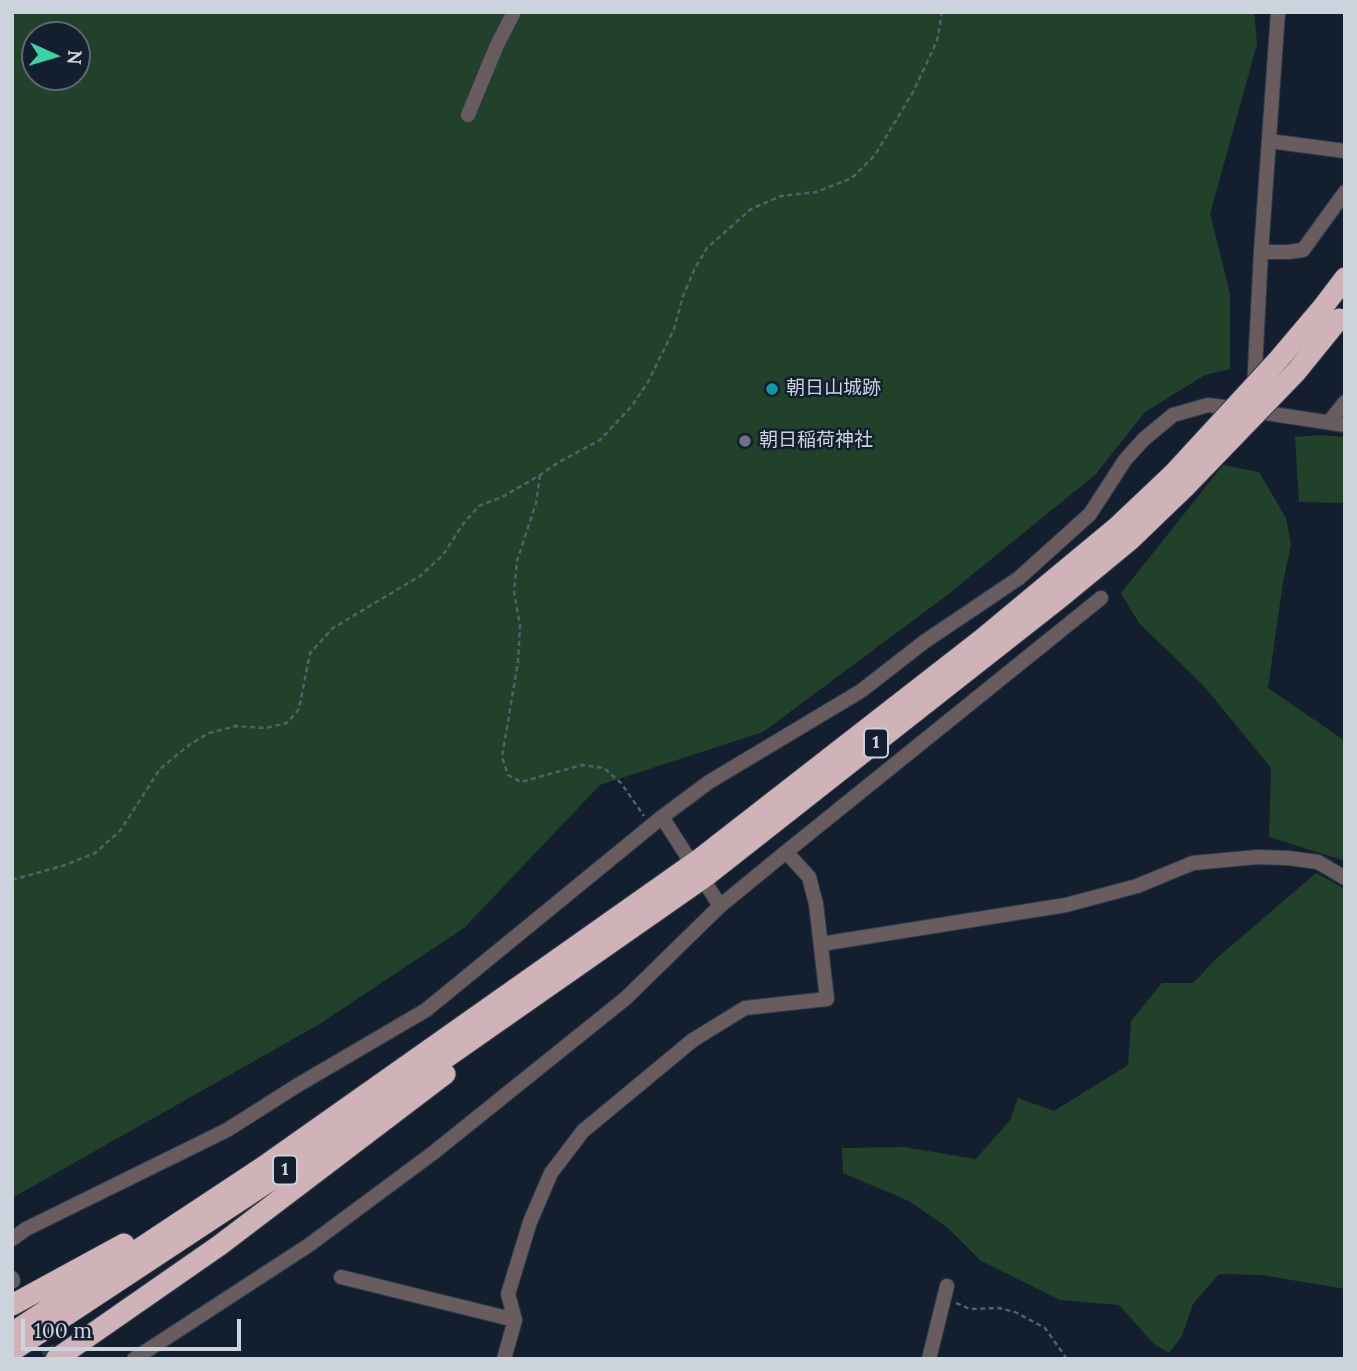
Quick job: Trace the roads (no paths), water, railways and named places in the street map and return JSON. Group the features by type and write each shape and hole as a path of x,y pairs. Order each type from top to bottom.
{"highway":[{"path":"1336,313 1345,278"},
{"name":"1","path":"12,1351 271,1180 706,876 991,654 1130,540 1179,480 1296,372 1336,313"},
{"path":"12,1333 283,1153 701,858 981,640 1117,527 1179,480"},
{"path":"56,1359 220,1245 458,1064 553,982"},
{"path":"12,1305 283,1153"}],"street":[{"path":"468,115 514,12"},
{"path":"1253,411 1278,12"},
{"path":"1269,142 1345,150"},
{"path":"1261,252 1303,250 1345,192"},
{"path":"1329,422 1345,402"},
{"path":"12,1239 26,1229 227,1130 426,1010 656,822 709,782 861,691 924,642 1019,578 1090,514 1125,460 1144,439 1173,415 1208,405 1345,425"},
{"path":"134,1359 309,1245 433,1153 626,998 720,906 1101,598"},
{"path":"656,822 688,856"},
{"path":"504,1359 514,1320 509,1294 530,1222 551,1173 583,1131 693,1040 745,1008 827,999 816,904 809,877 786,852"},
{"path":"821,944 1066,905 1137,886 1193,863 1257,857 1288,858 1318,862 1345,878"},
{"path":"708,887 720,906"},
{"path":"341,1277 514,1320"},
{"path":"929,1359 945,1292"}],"tunnel":[{"path":"19,1291 53,1359"}],"place":[{"name":"朝日山城跡","path":"772,389"},
{"name":"朝日稲荷神社","path":"745,441"}]}
